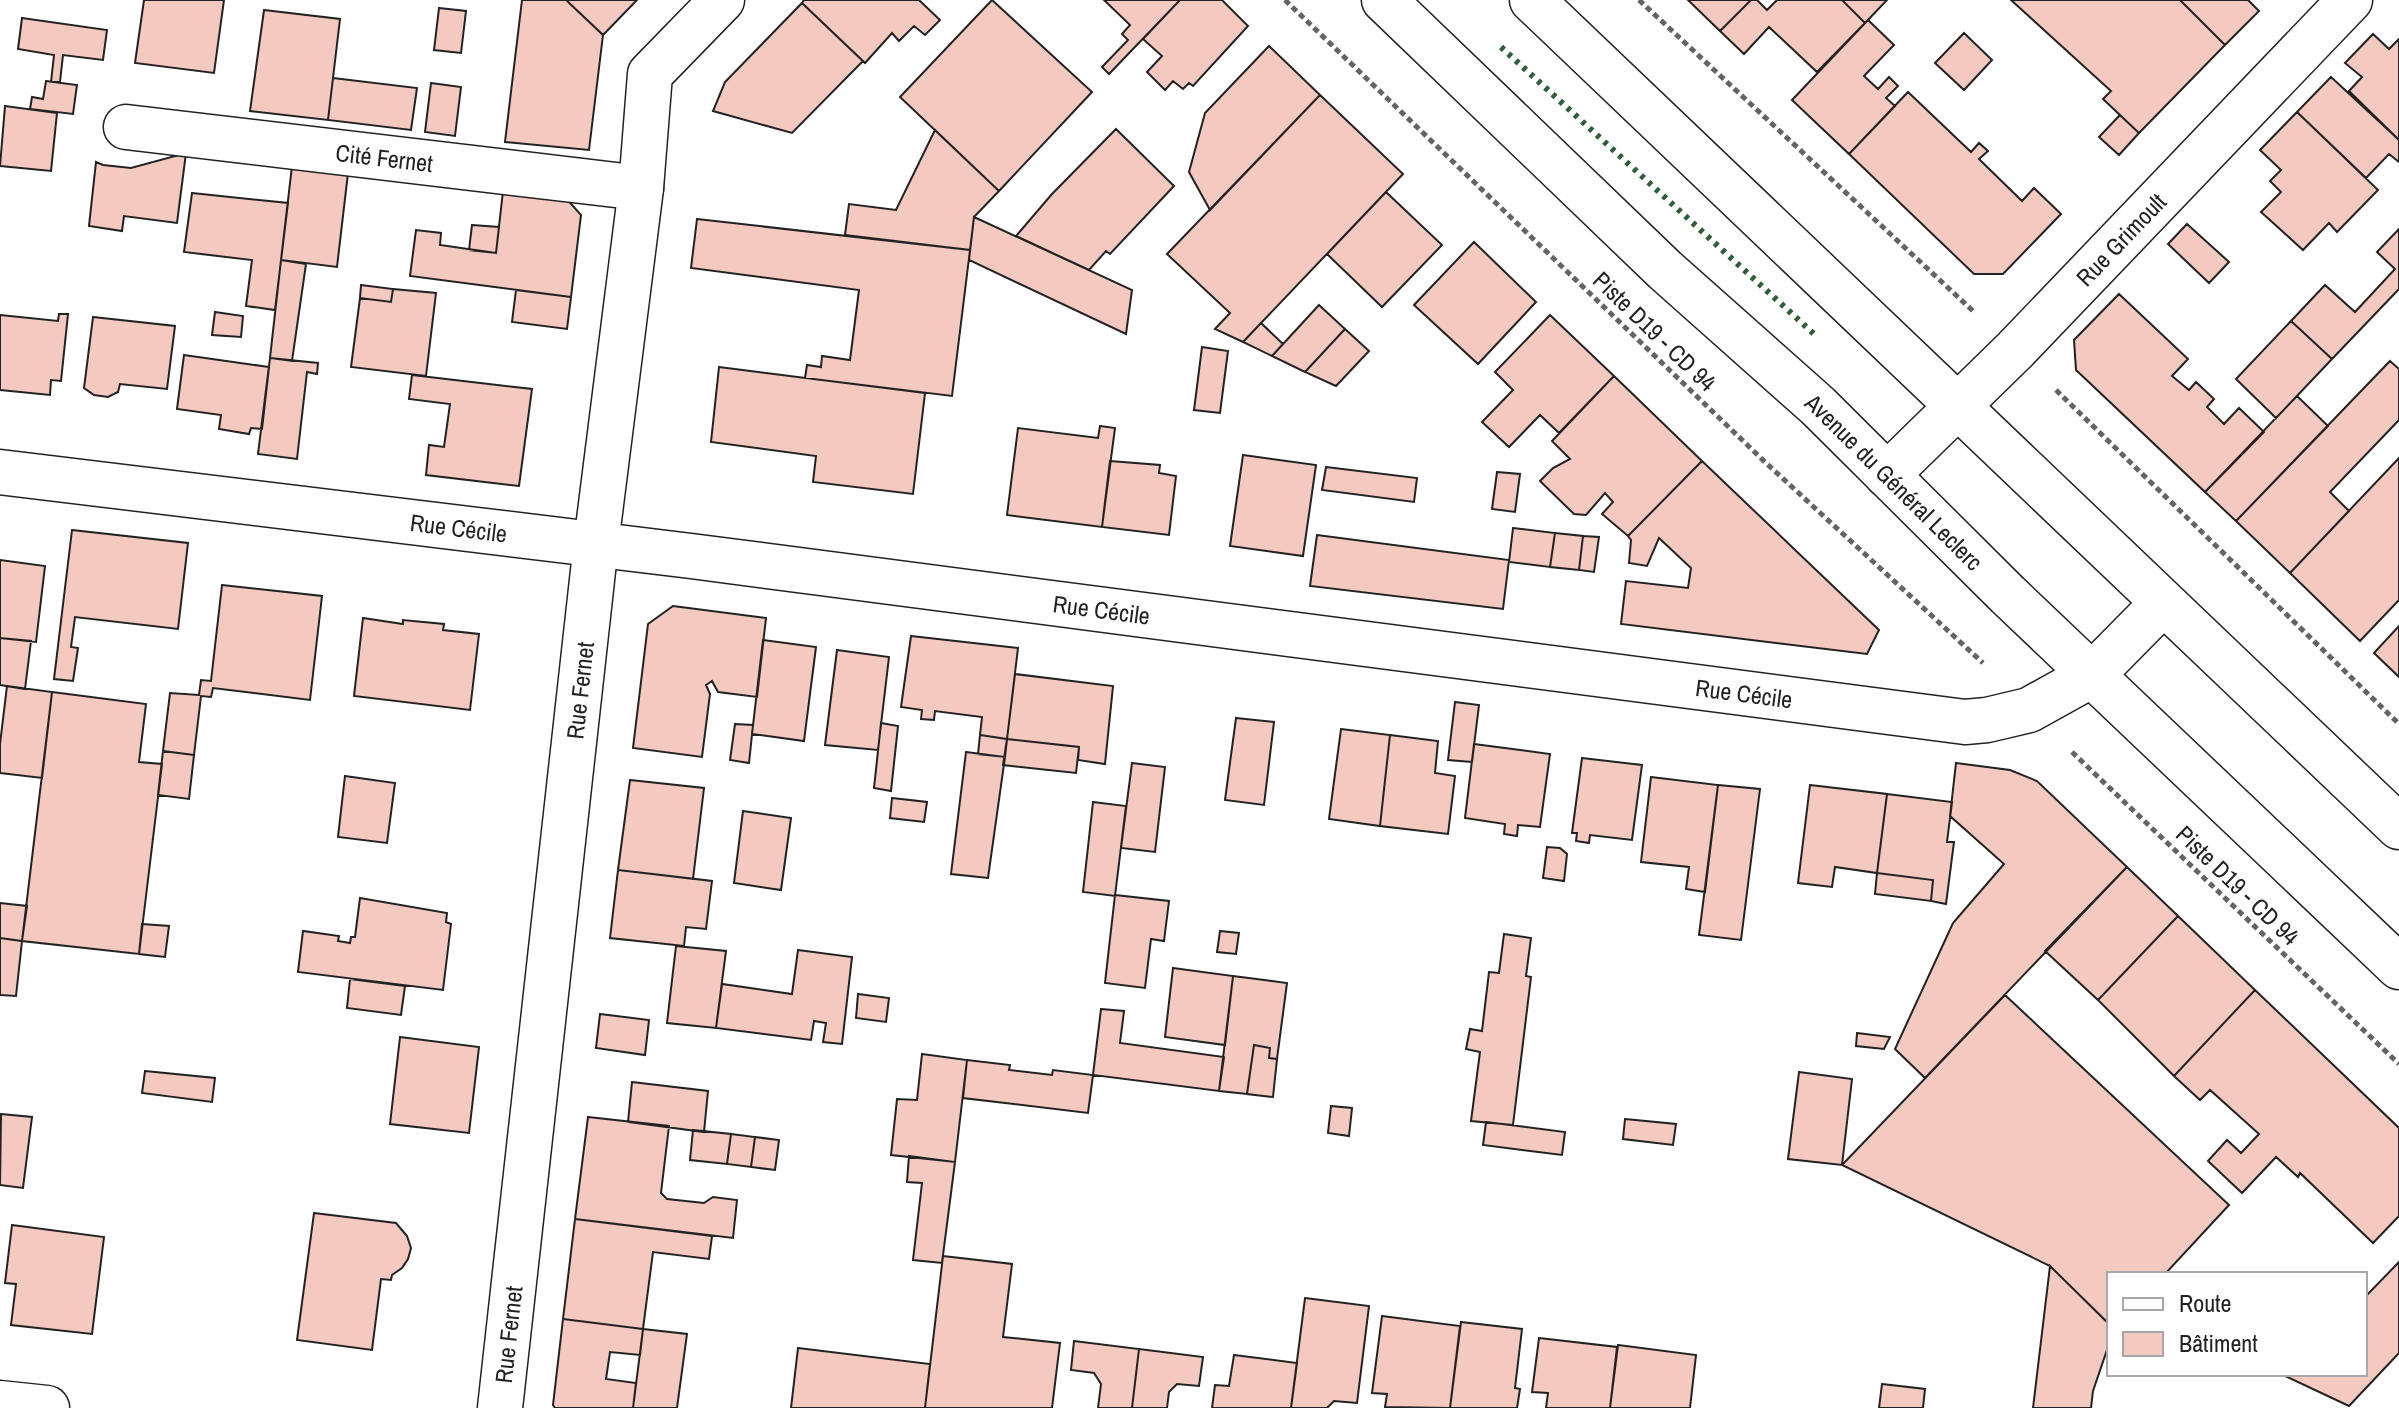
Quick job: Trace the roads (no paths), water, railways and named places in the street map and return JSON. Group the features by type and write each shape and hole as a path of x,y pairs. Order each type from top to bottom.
{"street":[{"name":"Rue Fernet","path":"500,1408 596,544 641,188 650,74 722,0"},
{"name":"Avenue du Général Leclerc","path":"1384,0 1665,270 1818,406 2092,675 2399,967"},
{"path":"1532,0 2399,827"},
{"name":"Rue Grimoult","path":"1887,475 2015,350 2350,0"},
{"name":"Cité Fernet","path":"126,127 641,188"},
{"name":"Rue Cécile","path":"0,472 596,544 1965,722 2029,710 2092,675 2163,603"},
{"path":"0,1403 47,1408"}]}
